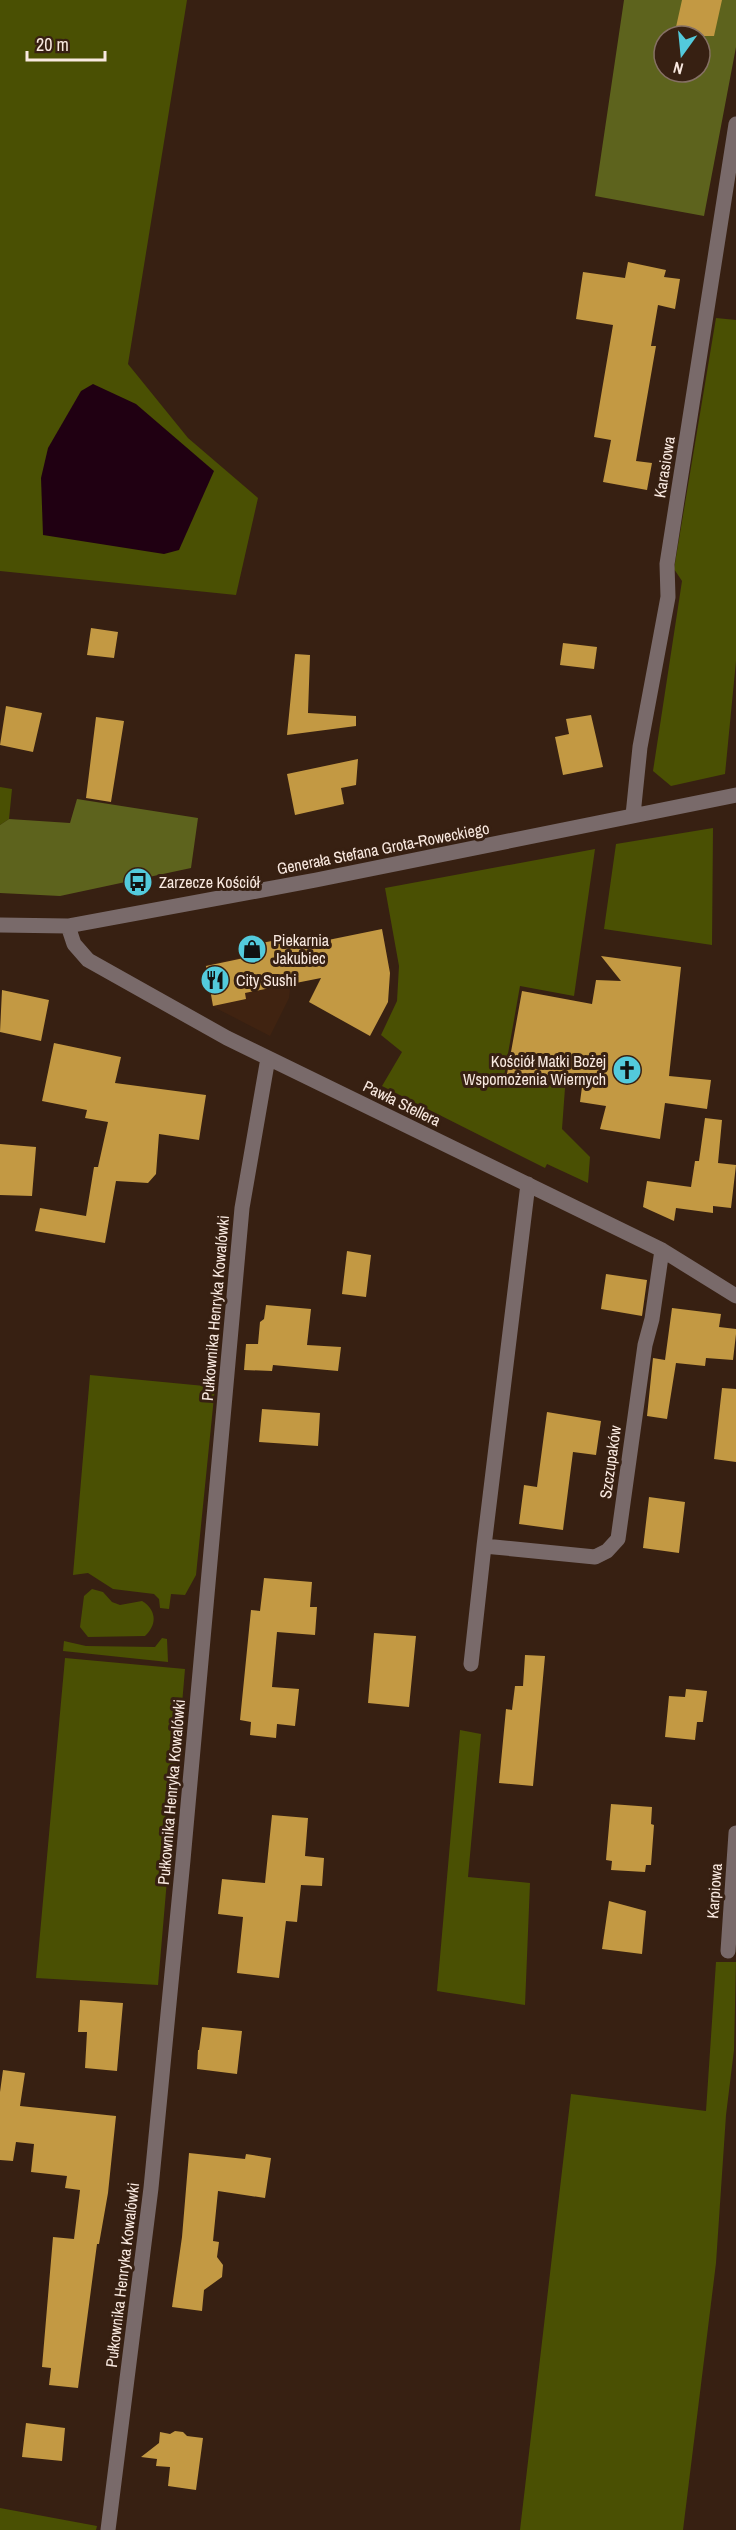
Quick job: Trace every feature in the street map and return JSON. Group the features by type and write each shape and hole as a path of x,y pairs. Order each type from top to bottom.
{"street":[{"name":"Karasiowa","path":"633,815 640,747 668,597 667,564 736,124"},
{"name":"Generała Stefana Grota-Roweckiego","path":"0,925 68,926 315,880 736,795"},
{"name":"Pawła Stellera","path":"68,926 74,944 88,960 227,1038 662,1250 736,1296"},
{"name":"Pułkownika Henryka Kowalówki","path":"108,2530 153,2165 242,1208 268,1058"},
{"path":"471,1664 528,1184"},
{"name":"Szczupaków","path":"484,1546 596,1557 607,1551 618,1539 645,1345 652,1319 662,1250"},
{"name":"Karpiowa","path":"728,1951 736,1833"}],"shaded area":[{"path":"93,384 136,404 214,471 179,550 164,554 43,535 41,478 48,448 81,391"},
{"path":"283,937 291,981 289,998 270,1036 212,1006 205,965 242,957 240,946"}],"green space":[{"path":"0,0 187,0 128,364 188,438 258,498 236,595 0,571"},
{"path":"624,0 736,0 736,47 704,216 595,196"},
{"path":"716,318 736,320 736,661 725,774 671,786 653,771 682,581 674,569"},
{"path":"0,787 12,789 9,819 0,825"},
{"path":"77,799 198,818 191,868 60,896 0,893 0,825 9,819 70,823"},
{"path":"713,828 712,945 604,929 616,844"},
{"path":"595,849 574,996 520,986 504,1076 565,1088 562,1129 590,1157 588,1183 547,1164 545,1168 382,1086 402,1052 381,1035 397,1001 399,966 385,888"},
{"path":"90,1375 215,1387 196,1575 185,1595 171,1594 169,1609 160,1608 159,1599 154,1594 113,1589 88,1573 73,1575"},
{"path":"92,1589 103,1592 112,1602 120,1605 142,1601 153,1613 154,1618 149,1632 145,1636 88,1637 80,1627 84,1596"},
{"path":"162,1638 167,1639 168,1662 63,1651 64,1641 86,1646 155,1647"},
{"path":"65,1658 185,1669 158,1985 36,1978"},
{"path":"460,1730 481,1734 468,1877 530,1883 525,2005 437,1991"},
{"path":"716,1962 736,1962 734,2050 726,2115 716,2263 683,2530 520,2530 571,2094 706,2111"},
{"path":"0,2508 97,2526 96,2530 0,2530"}],"building":[{"path":"682,0 722,0 714,36 712,36 712,24 677,24"},
{"path":"628,262 666,270 664,277 680,279 675,309 658,305 651,346 656,346 636,461 652,463 647,490 603,482 611,440 594,437 613,325 576,319 583,272 625,278"},
{"path":"91,628 118,632 114,658 87,655"},
{"path":"563,643 597,647 594,669 560,665"},
{"path":"295,654 310,655 308,713 356,716 356,726 287,735"},
{"path":"6,706 42,713 33,752 0,745"},
{"path":"591,715 603,767 563,775 555,737 569,734 566,719"},
{"path":"96,717 124,721 111,802 86,798"},
{"path":"358,759 356,785 341,788 344,804 295,815 287,774"},
{"path":"382,929 390,973 388,1002 370,1036 309,1002 321,978 245,993 246,999 213,1006 206,966 244,958 242,947 282,939 284,949"},
{"path":"601,956 681,967 669,1076 711,1080 707,1109 665,1103 660,1139 600,1129 606,1106 580,1102 582,1087 507,1074 522,991 592,1004 596,980 621,981"},
{"path":"2,990 49,1000 41,1041 0,1032"},
{"path":"54,1043 121,1057 115,1083 206,1095 199,1140 159,1134 156,1174 148,1183 116,1181 105,1243 35,1231 40,1208 86,1216 94,1167 98,1167 108,1122 85,1118 87,1110 42,1101"},
{"path":"705,1118 722,1120 718,1163 736,1165 731,1208 713,1206 713,1213 676,1208 674,1221 643,1207 647,1181 691,1187 695,1161 699,1161"},
{"path":"0,1144 36,1147 32,1196 0,1195"},
{"path":"347,1251 371,1255 366,1297 342,1294"},
{"path":"606,1274 647,1280 642,1316 601,1309"},
{"path":"266,1305 311,1309 307,1345 341,1347 338,1371 273,1365 272,1371 244,1370 246,1344 258,1344 260,1322 264,1319"},
{"path":"672,1308 721,1314 719,1327 736,1329 736,1334 733,1360 706,1358 705,1366 676,1363 667,1419 647,1416 653,1358 665,1360"},
{"path":"722,1388 736,1389 736,1462 714,1459"},
{"path":"262,1409 320,1413 318,1446 259,1442"},
{"path":"547,1412 601,1421 596,1455 573,1452 563,1530 519,1524 524,1485 537,1487"},
{"path":"649,1497 685,1502 679,1553 643,1548"},
{"path":"264,1578 312,1582 310,1607 317,1607 315,1635 277,1632 272,1687 299,1689 295,1726 277,1724 276,1738 250,1735 251,1722 240,1720 251,1610 260,1611"},
{"path":"374,1633 416,1636 409,1707 368,1703"},
{"path":"525,1655 545,1656 533,1786 499,1783 506,1709 512,1710 515,1686 523,1686"},
{"path":"686,1689 707,1691 703,1722 697,1722 695,1740 665,1737 669,1696 685,1697"},
{"path":"611,1804 652,1807 651,1824 654,1825 651,1865 646,1865 645,1872 611,1870 612,1861 606,1860"},
{"path":"272,1815 308,1818 305,1856 324,1858 322,1886 301,1885 297,1922 286,1921 279,1978 237,1973 243,1917 218,1914 222,1879 265,1883"},
{"path":"609,1901 646,1911 642,1954 602,1949"},
{"path":"80,2000 123,2003 117,2071 85,2068 87,2032 78,2032"},
{"path":"202,2027 242,2031 237,2074 197,2069"},
{"path":"3,2070 25,2073 20,2106 116,2116 108,2193 99,2244 97,2244 78,2388 49,2385 51,2368 42,2367 53,2237 74,2239 80,2190 65,2188 67,2176 31,2172 34,2144 16,2142 13,2161 0,2160 0,2092"},
{"path":"189,2153 245,2159 246,2154 271,2158 265,2198 218,2191 213,2241 219,2242 217,2257 223,2265 222,2277 204,2290 202,2311 172,2307 182,2237"},
{"path":"26,2423 65,2428 62,2461 22,2457"},
{"path":"175,2431 183,2432 187,2436 203,2438 196,2490 168,2486 170,2467 156,2466 157,2459 141,2457 159,2443 160,2432 170,2434"}],"place":[{"name":"Zarzecze Kościół","path":"138,882"},
{"name":"Piekarnia Jakubiec","path":"252,949"},
{"name":"City Sushi","path":"215,980"},
{"name":"Kościół Matki Bożej Wspomożenia Wiernych","path":"627,1070"}]}
